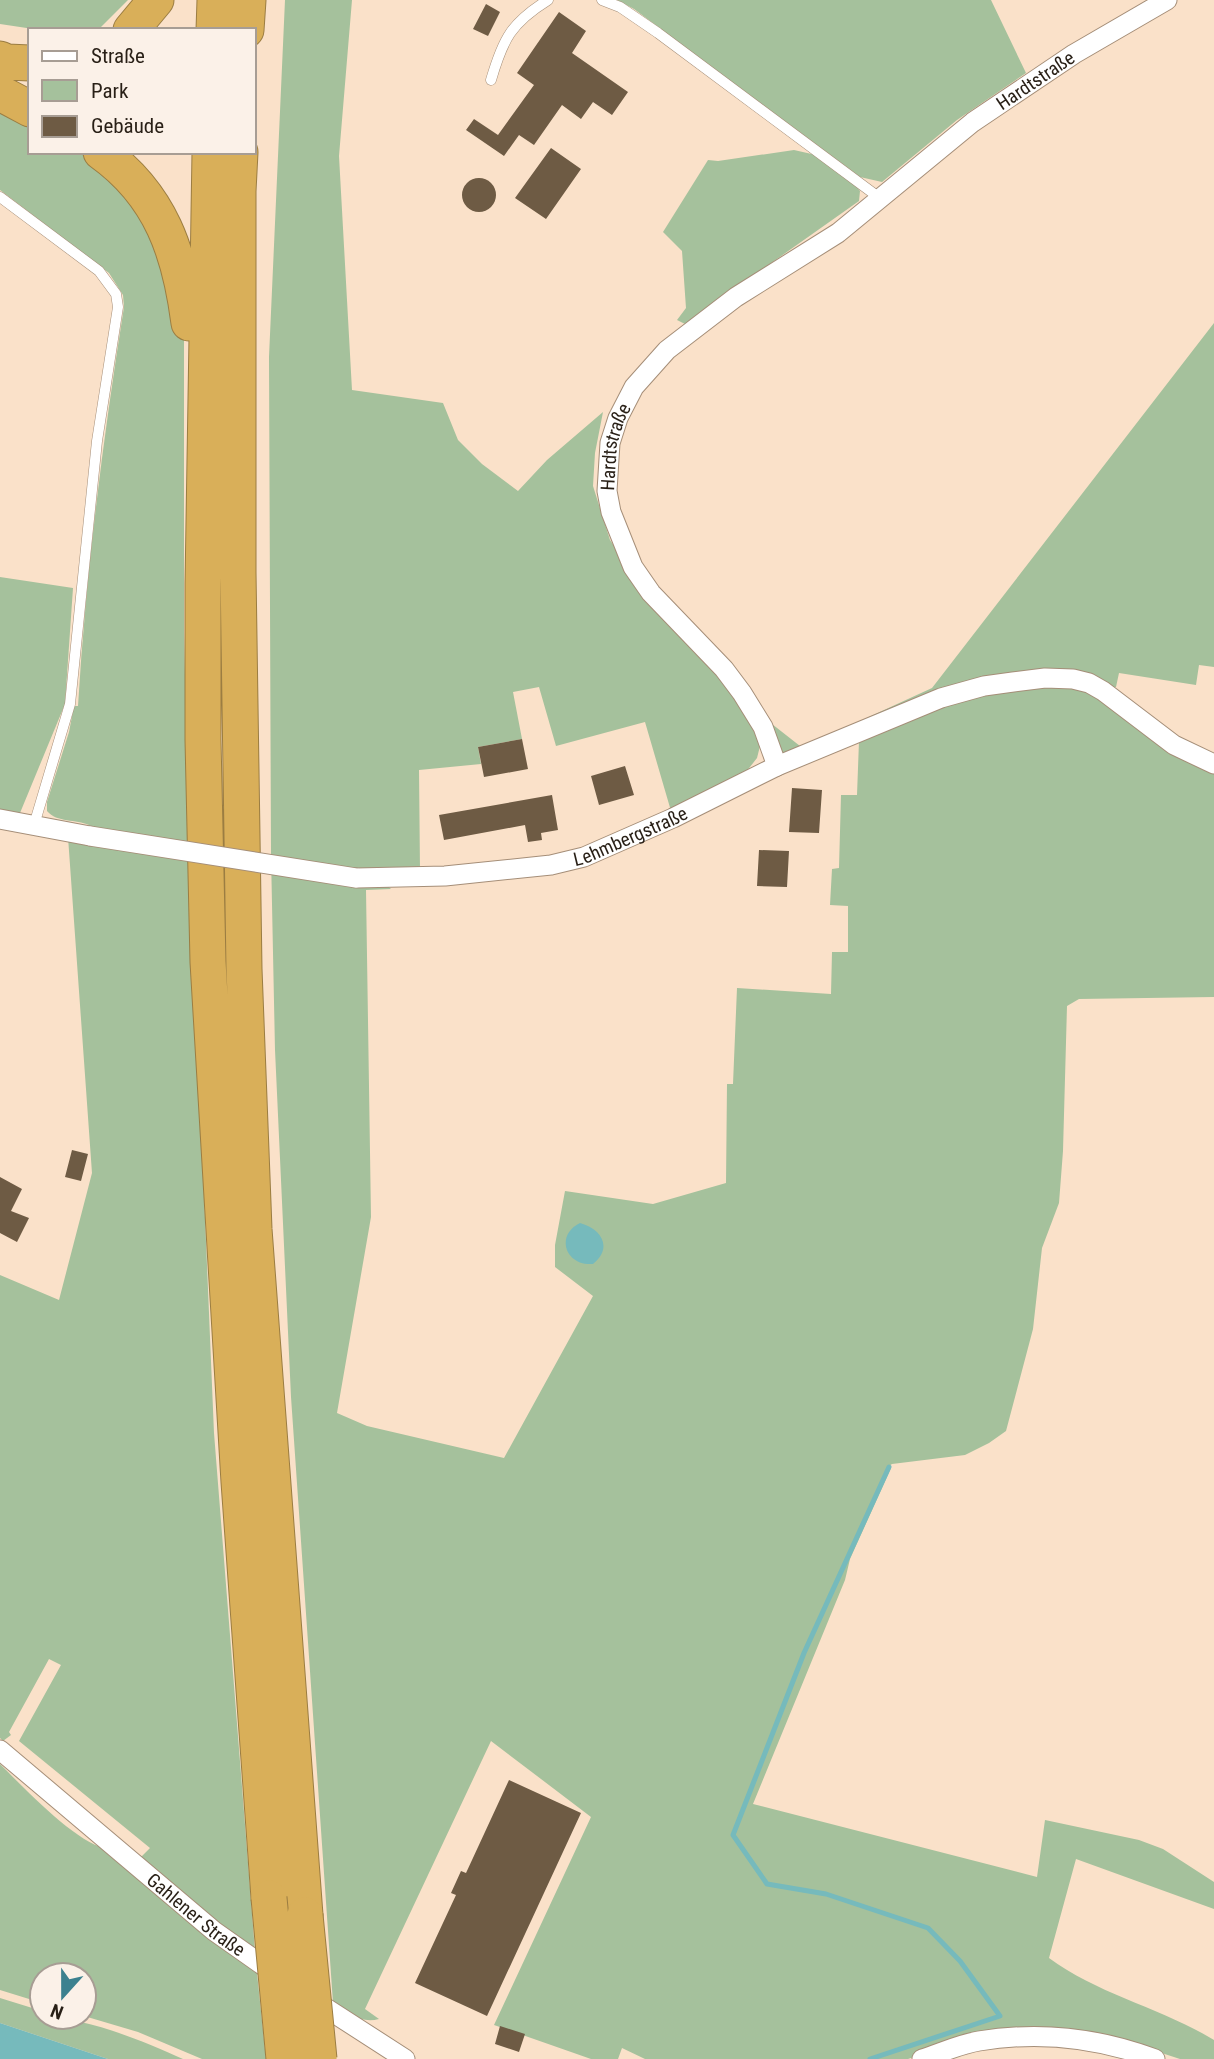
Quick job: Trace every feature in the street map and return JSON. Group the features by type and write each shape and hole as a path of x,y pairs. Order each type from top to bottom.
{"highway":[{"path":"133,28 156,0"},
{"path":"214,28 215,0"},
{"path":"246,28 248,0"},
{"path":"0,59 6,62 28,63"},
{"path":"0,93 28,108"},
{"path":"104,154 123,168 155,208 173,245 184,285 190,336 192,479 203,584"},
{"path":"210,154 203,584 208,962 239,1482 269,1898 284,2059"},
{"path":"240,154 238,544 244,969 254,1229 305,1915 319,2059"}],"street":[{"name":"Hardtstraße","path":"777,766 763,727 742,693 724,669 651,593 632,567 611,512 607,491 610,443 618,418 634,387 667,351 736,297 838,233 973,122 1074,54 1167,0"},
{"name":"Lehmbergstraße","path":"0,819 356,878 445,876 551,865 584,857 673,818 777,766 821,750 940,698 984,686 1045,678 1073,679 1088,683 1103,691 1174,745 1214,764"},
{"name":"Gahlener Straße","path":"0,1750 214,1931 341,2019 405,2059"},
{"path":"922,2059 976,2042 1017,2036 1050,2035 1098,2043 1155,2059"}],"lane":[{"path":"491,80 501,45 516,25 548,0"},
{"path":"601,0 620,7 658,33 881,199"},
{"path":"0,197 99,271 116,294 118,307 97,440 70,704 34,825"}],"green space":[{"path":"0,0 128,0 100,28 28,28 0,24"},
{"path":"285,0 352,0 339,156 352,390 443,403 458,440 482,464 518,491 547,460 603,412 595,453 593,486 610,540 647,595 731,685 756,724 760,746 757,758 746,772 671,811 645,722 556,746 539,687 513,692 522,739 478,747 481,764 419,770 420,871 388,886 391,889 366,890 371,1217 337,1413 367,1426 504,1458 593,1296 555,1267 555,1245 565,1191 653,1204 726,1183 727,1084 733,1084 737,988 831,994 832,952 848,952 848,906 830,905 832,869 839,868 841,795 857,795 859,741 953,699 1029,685 1087,688 1144,734 1214,773 1214,997 1079,999 1067,1006 1059,1203 1042,1248 1033,1329 1006,1431 965,1455 889,1466 891,1468 850,1559 845,1580 753,1804 1037,1877 1045,1820 1139,1840 1163,1849 1214,1882 1214,1909 1076,1859 1049,1958 1109,1992 1214,2040 1214,2059 1180,2059 1131,2043 970,2038 908,2059 645,2059 622,2048 618,2059 591,2059 494,2025 591,1817 491,1741 365,2009 379,2019 360,2019 333,2003 291,1397 275,1050 271,855 269,357"},
{"path":"617,0 991,0 1026,73 957,120 882,182 860,177 634,9"},
{"path":"0,104 28,119 28,154 88,154 145,206 184,337 184,632 189,845 89,829 89,825 61,819 47,811 47,802 69,732 74,706 78,706 96,506 124,307 123,295 109,273 0,190"},
{"path":"794,150 816,155 853,182 860,191 859,201 685,324 677,320 686,308 682,251 663,232 708,160 718,161"},
{"path":"1214,323 1214,667 1199,665 1196,685 1119,673 1116,687 1104,687 1057,673 779,756 763,717 800,746 932,688"},
{"path":"0,577 73,588 65,704 20,813 0,810"},
{"path":"68,837 190,858 214,1433 255,1951 186,1898 140,1858 150,1848 19,1741 61,1665 49,1659 9,1732 11,1735 3,1741 0,1738 0,1275 59,1300 92,1173"},
{"path":"0,1764 65,1825 79,1836 105,1848 192,1923 257,1973 266,2059 202,2059 138,2032 98,2020 98,1961 28,1961 28,1999 0,1990"},
{"path":"0,1998 28,2007 28,2031 98,2031 98,2027 183,2059 108,2059 0,2023"}],"water":[{"path":"580,1223 594,1230 602,1240 603,1252 593,1264 576,1260 567,1249 568,1235 572,1228"},
{"path":"0,2023 108,2059 0,2059"}],"building":[{"path":"486,4 500,12 488,36 473,29"},
{"path":"559,12 586,31 572,53 628,92 612,115 593,102 581,119 562,105 534,145 519,135 504,156 466,130 474,119 498,135 534,85 517,73"},
{"path":"551,148 581,169 546,219 515,198"},
{"path":"479,178 491,183 496,195 491,207 479,212 467,207 462,195 467,183"},
{"path":"522,739 528,769 484,777 478,747"},
{"path":"625,766 634,795 599,805 591,776"},
{"path":"792,788 822,790 819,833 789,832"},
{"path":"552,795 558,830 541,833 542,840 528,842 525,825 444,840 439,815"},
{"path":"759,850 789,851 787,887 757,886"},
{"path":"72,1150 88,1154 81,1181 65,1177"},
{"path":"0,1177 22,1189 11,1211 29,1218 17,1242 0,1233"},
{"path":"509,1780 581,1813 487,2016 415,1983 456,1895 451,1893 461,1871 466,1873"},
{"path":"500,2026 525,2034 519,2052 495,2044"}],"waterway":[{"path":"870,2059 1000,2016 960,1961 928,1928 826,1894 767,1884 733,1835 804,1653 889,1467"}]}
